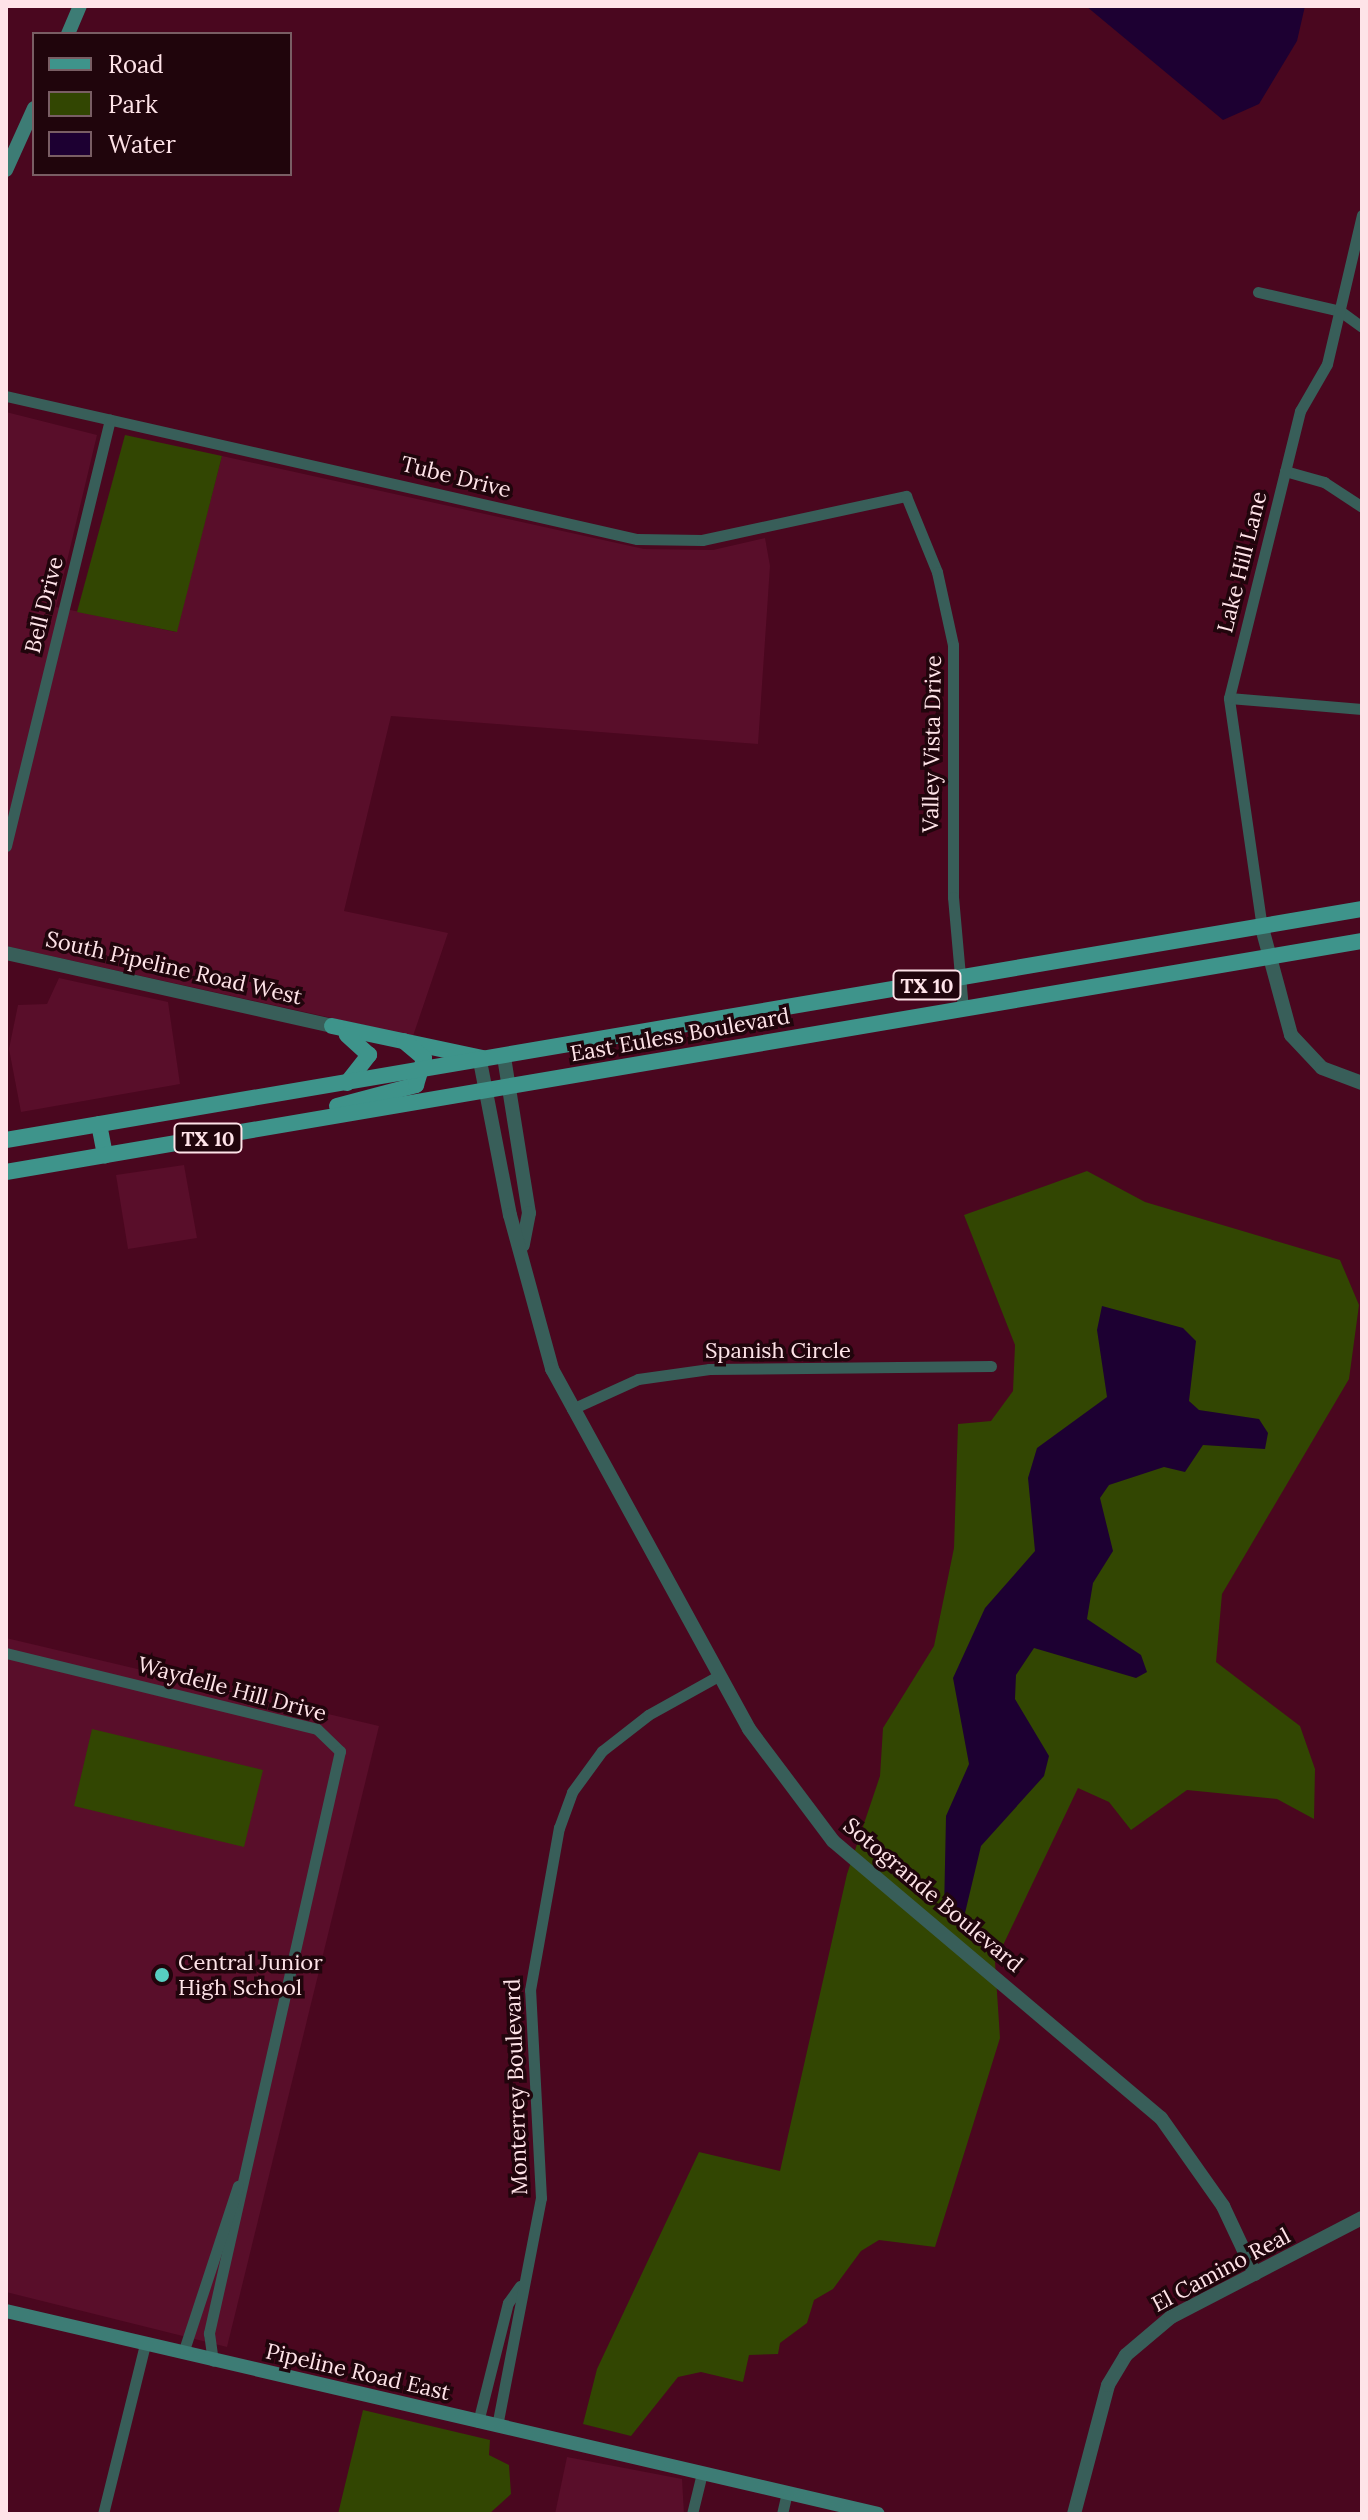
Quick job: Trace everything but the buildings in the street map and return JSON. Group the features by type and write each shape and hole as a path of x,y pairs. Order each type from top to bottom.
{"main road":[{"path":"69,32 80,6"},
{"path":"6,170 32,112"},
{"name":"East Euless Boulevard","path":"6,1140 1362,909"},
{"name":"East Euless Boulevard","path":"6,1172 1362,941"},
{"path":"332,1026 492,1059"},
{"path":"332,1026 359,1039 369,1055 347,1083"},
{"path":"291,1124 406,1091 425,1070 421,1051 404,1041"},
{"path":"99,1124 105,1155"},
{"name":"Pipeline Road East","path":"6,2311 878,2514"}],"street":[{"name":"Lake Hill Lane","path":"1262,928 1229,698 1300,411 1327,364 1362,215"},
{"path":"1258,292 1340,311 1362,327"},
{"name":"Tube Drive","path":"6,396 637,539 702,540 898,493"},
{"name":"Bell Drive","path":"6,846 110,420"},
{"path":"1285,471 1324,482 1362,507"},
{"name":"Valley Vista Drive","path":"898,493 906,496 937,572 953,643 957,980 963,1009"},
{"path":"1229,698 1362,709"},
{"path":"1262,928 1284,1019 1303,1051 1362,1083"},
{"name":"South Pipeline Road West","path":"6,953 332,1026"},
{"name":"Sotogrande Boulevard","path":"492,1059 508,1088 529,1213 523,1245"},
{"name":"Sotogrande Boulevard","path":"492,1059 486,1091 510,1215 523,1245 534,1312 572,1409 718,1676 802,1806 912,1909 1161,2118 1223,2206 1255,2274"},
{"name":"Spanish Circle","path":"572,1409 638,1379 709,1369 991,1366"},
{"name":"Waydelle Hill Drive","path":"6,1653 335,1739 340,1761 242,2178 209,2333 213,2361"},
{"name":"Monterrey Boulevard","path":"478,2422 508,2303 520,2286 541,2198 533,1946 565,1810 602,1751 648,1715 718,1676"},
{"name":"Waydelle Hill Drive","path":"183,2353 221,2221 242,2178"},
{"name":"El Camino Real","path":"1074,2514 1119,2365 1171,2317 1362,2218"},
{"name":"Monterrey Boulevard","path":"497,2426 524,2307 520,2286"},
{"path":"103,2514 145,2344"},
{"path":"692,2514 702,2473"},
{"path":"782,2514 787,2493"}],"shaded area":[{"path":"6,412 97,435 56,607 176,632 222,456 644,549 713,550 765,538 770,566 758,744 391,716 344,911 448,933 413,1036 6,946"},
{"path":"59,978 168,1002 180,1084 21,1112 9,1049 18,1005 47,1004"},
{"path":"184,1165 197,1238 128,1249 116,1175"},
{"name":"Central Junior High School","path":"6,1638 379,1726 227,2347 6,2292"},
{"path":"567,2457 682,2479 684,2514 555,2514"}],"green space":[{"path":"125,435 222,456 177,632 77,612"},
{"path":"1087,1171 1145,1202 1340,1260 1359,1305 1349,1379 1222,1594 1216,1662 1300,1726 1315,1769 1314,1819 1277,1799 1187,1790 1131,1830 1109,1802 1078,1788 995,1962 1000,2038 935,2247 879,2240 861,2251 833,2289 814,2300 807,2323 780,2343 778,2354 749,2355 743,2382 701,2372 678,2377 631,2436 583,2424 597,2369 699,2152 780,2171 847,1874 880,1776 883,1728 934,1646 954,1548 958,1424 991,1421 1013,1391 1015,1345 964,1215"},
{"path":"92,1729 263,1770 244,1847 74,1806"},
{"path":"363,2410 490,2440 489,2455 509,2465 511,2494 489,2514 338,2514"}],"water":[{"path":"1086,6 1305,6 1297,41 1259,104 1223,120"},
{"path":"1102,1306 1183,1328 1196,1341 1189,1401 1199,1410 1259,1419 1268,1433 1265,1449 1203,1445 1185,1472 1164,1467 1109,1485 1100,1498 1113,1551 1093,1583 1087,1619 1141,1655 1147,1672 1136,1678 1034,1648 1016,1675 1015,1699 1049,1756 1044,1776 981,1846 965,1913 952,1917 944,1911 946,1816 969,1764 953,1678 985,1608 1035,1551 1028,1478 1037,1448 1107,1397 1097,1330"}],"place":[{"name":"Central Junior High School","path":"162,1975"}]}
